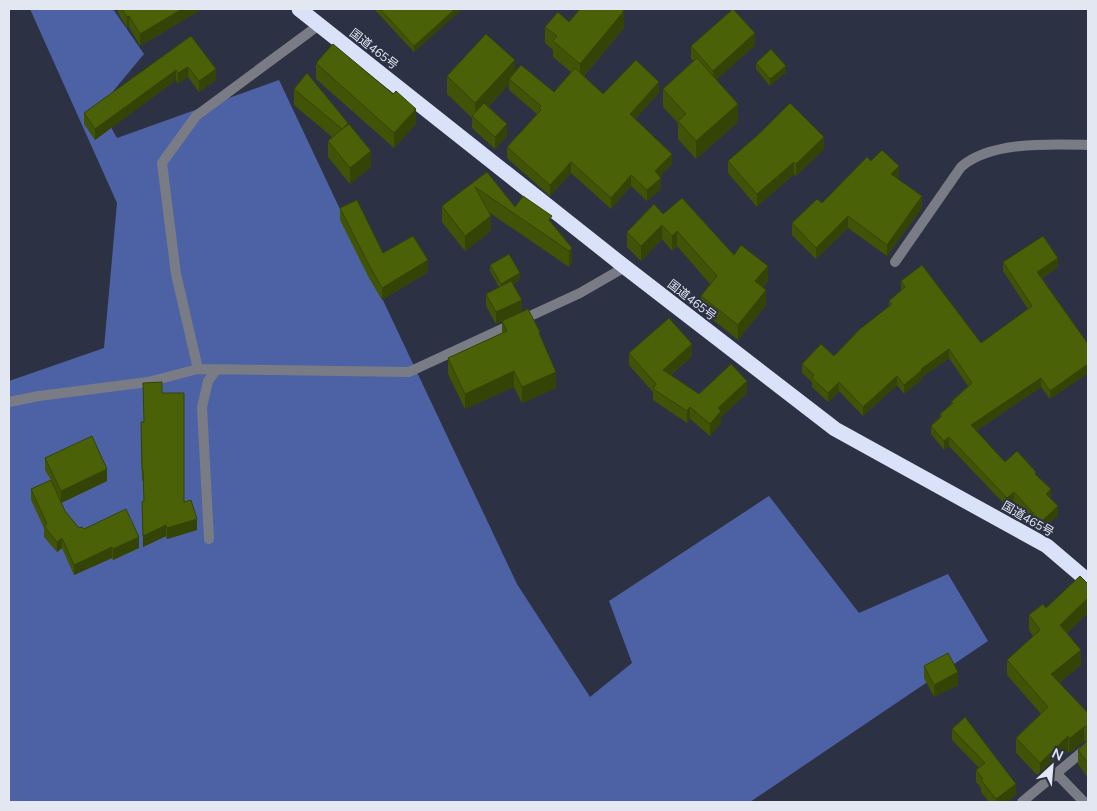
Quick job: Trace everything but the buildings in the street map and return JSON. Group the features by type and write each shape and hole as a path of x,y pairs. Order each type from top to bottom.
{"highway":[{"name":"国道465号","path":"300,9 625,266 836,429 1047,546 1088,581"}],"street":[{"path":"198,370 176,274 162,163 196,116 319,25"},
{"path":"895,262 961,167 968,160 1001,148 1088,145"},
{"path":"9,402 39,396 148,382 198,370 409,372 580,293 625,266"},
{"path":"208,539 202,408 208,381 216,370"},
{"path":"1022,802 1088,747"},
{"path":"1056,774 1084,802"}],"shaded area":[{"path":"30,9 113,9 144,54 100,107 117,138 279,80 517,584 590,697 632,663 609,601 769,496 859,613 948,574 988,641 750,802 9,802 9,381 104,348 117,203"}]}
